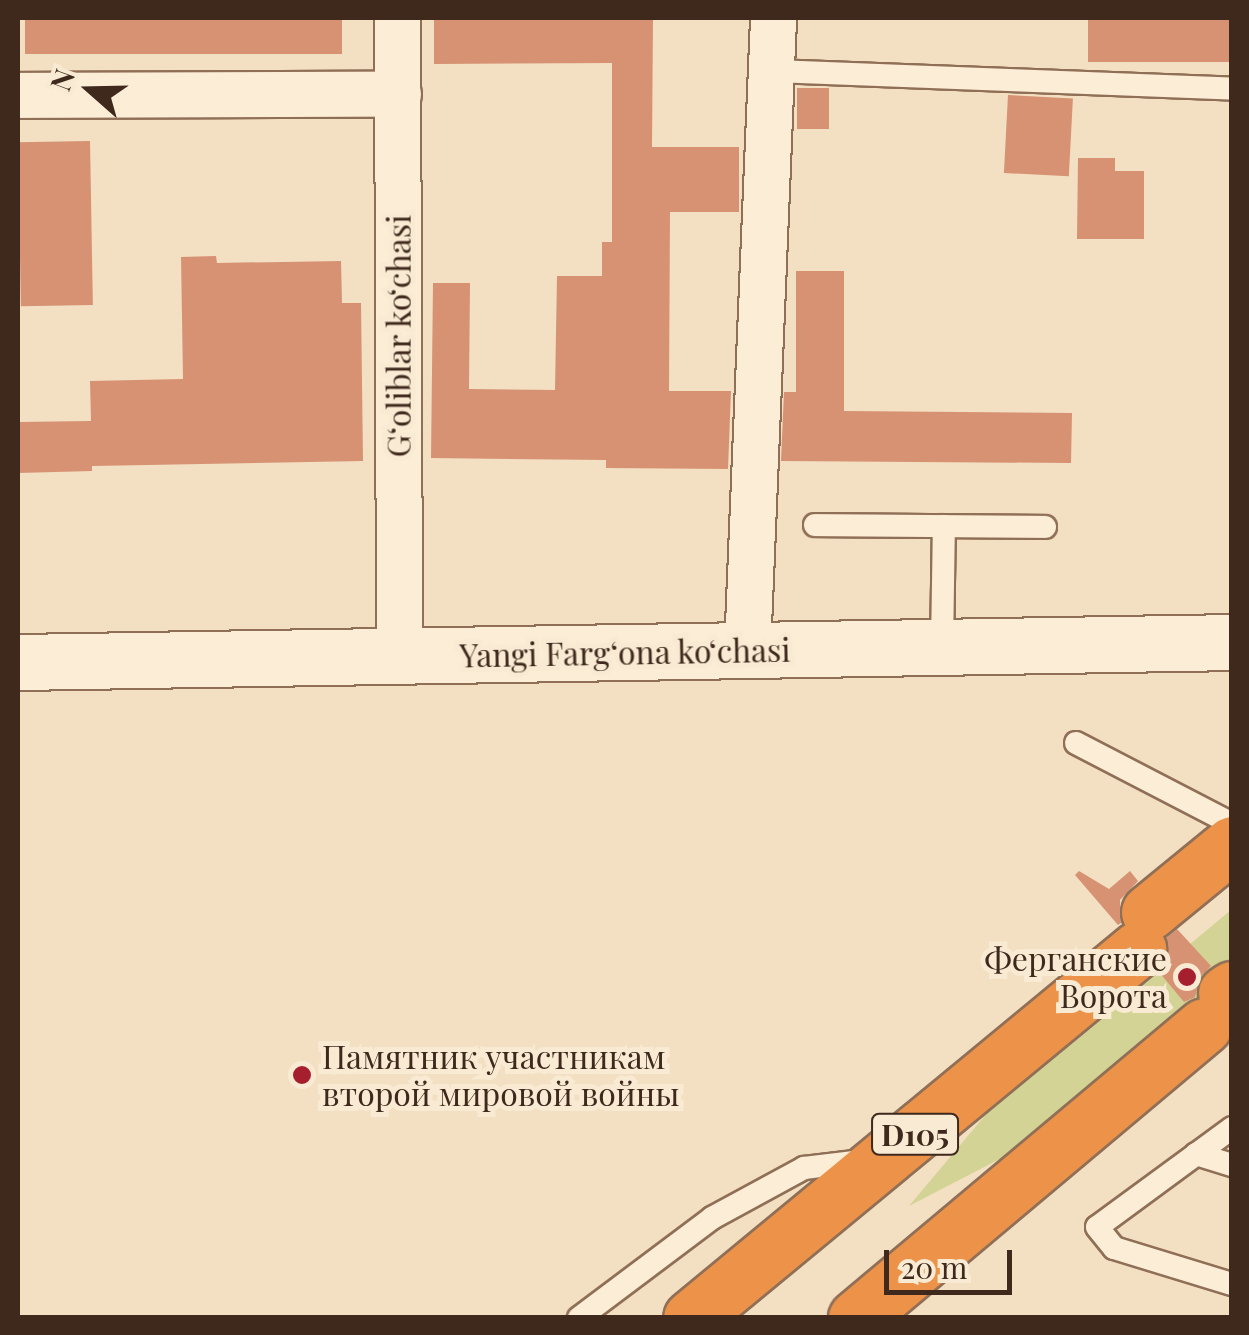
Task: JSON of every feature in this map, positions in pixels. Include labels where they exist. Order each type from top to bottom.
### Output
[{"type":"highway","name":"D105","points":[[691,1318],[885,1158],[1143,931],[1232,844]]},
{"type":"highway","points":[[856,1318],[1221,1003]]},
{"type":"main road","name":"Yangi Fargʻona koʻchasi","points":[[18,662],[1232,642]]},
{"type":"street","name":"Gʻoliblar koʻchasi","points":[[398,18],[399,656]]},
{"type":"street","points":[[747,650],[773,18]]},
{"type":"street","points":[[18,94],[398,94]]},
{"type":"lane","points":[[772,71],[1232,89]]},
{"type":"lane","points":[[815,525],[1045,528]]},
{"type":"lane","points":[[942,647],[944,526]]},
{"type":"lane","points":[[1076,743],[1232,824]]},
{"type":"lane","points":[[1232,1128],[1098,1226],[1114,1248],[1232,1284]]},
{"type":"lane","points":[[1196,1154],[1232,1165]]},
{"type":"lane","points":[[579,1318],[712,1218],[804,1168],[885,1158]]},
{"type":"green space","points":[[1231,910],[1231,976],[1019,1149],[909,1206],[988,1112]]},
{"type":"building","points":[[25,18],[342,18],[342,54],[25,54]]},
{"type":"building","points":[[434,18],[653,18],[652,147],[739,147],[739,212],[670,212],[669,391],[731,391],[728,469],[606,468],[606,460],[431,458],[433,283],[470,283],[469,389],[555,390],[557,276],[602,276],[602,242],[612,242],[612,63],[434,64]]},
{"type":"building","points":[[1088,18],[1232,18],[1232,62],[1088,62]]},
{"type":"building","points":[[797,88],[829,88],[829,129],[797,129]]},
{"type":"building","points":[[1008,95],[1073,98],[1069,176],[1004,173]]},
{"type":"building","points":[[90,141],[93,305],[21,306],[18,142]]},
{"type":"building","points":[[1078,158],[1115,158],[1115,171],[1144,171],[1144,239],[1077,239]]},
{"type":"building","points":[[216,256],[217,263],[341,261],[342,303],[361,303],[363,461],[92,466],[92,471],[18,473],[18,422],[91,421],[90,381],[183,379],[181,257]]},
{"type":"building","points":[[796,271],[844,271],[844,411],[1072,413],[1071,463],[781,461],[784,392],[796,392]]},
{"type":"building","points":[[1079,871],[1109,889],[1130,871],[1138,881],[1120,900],[1121,923],[1118,925],[1075,875]]},
{"type":"building","points":[[1177,929],[1211,966],[1199,978],[1195,997],[1184,1002],[1159,972],[1168,959],[1166,938]]},
{"type":"place","name":"Ферганские Ворота","points":[[1187,977]]},
{"type":"place","name":"Памятник участникам второй мировой войны","points":[[302,1075]]}]
